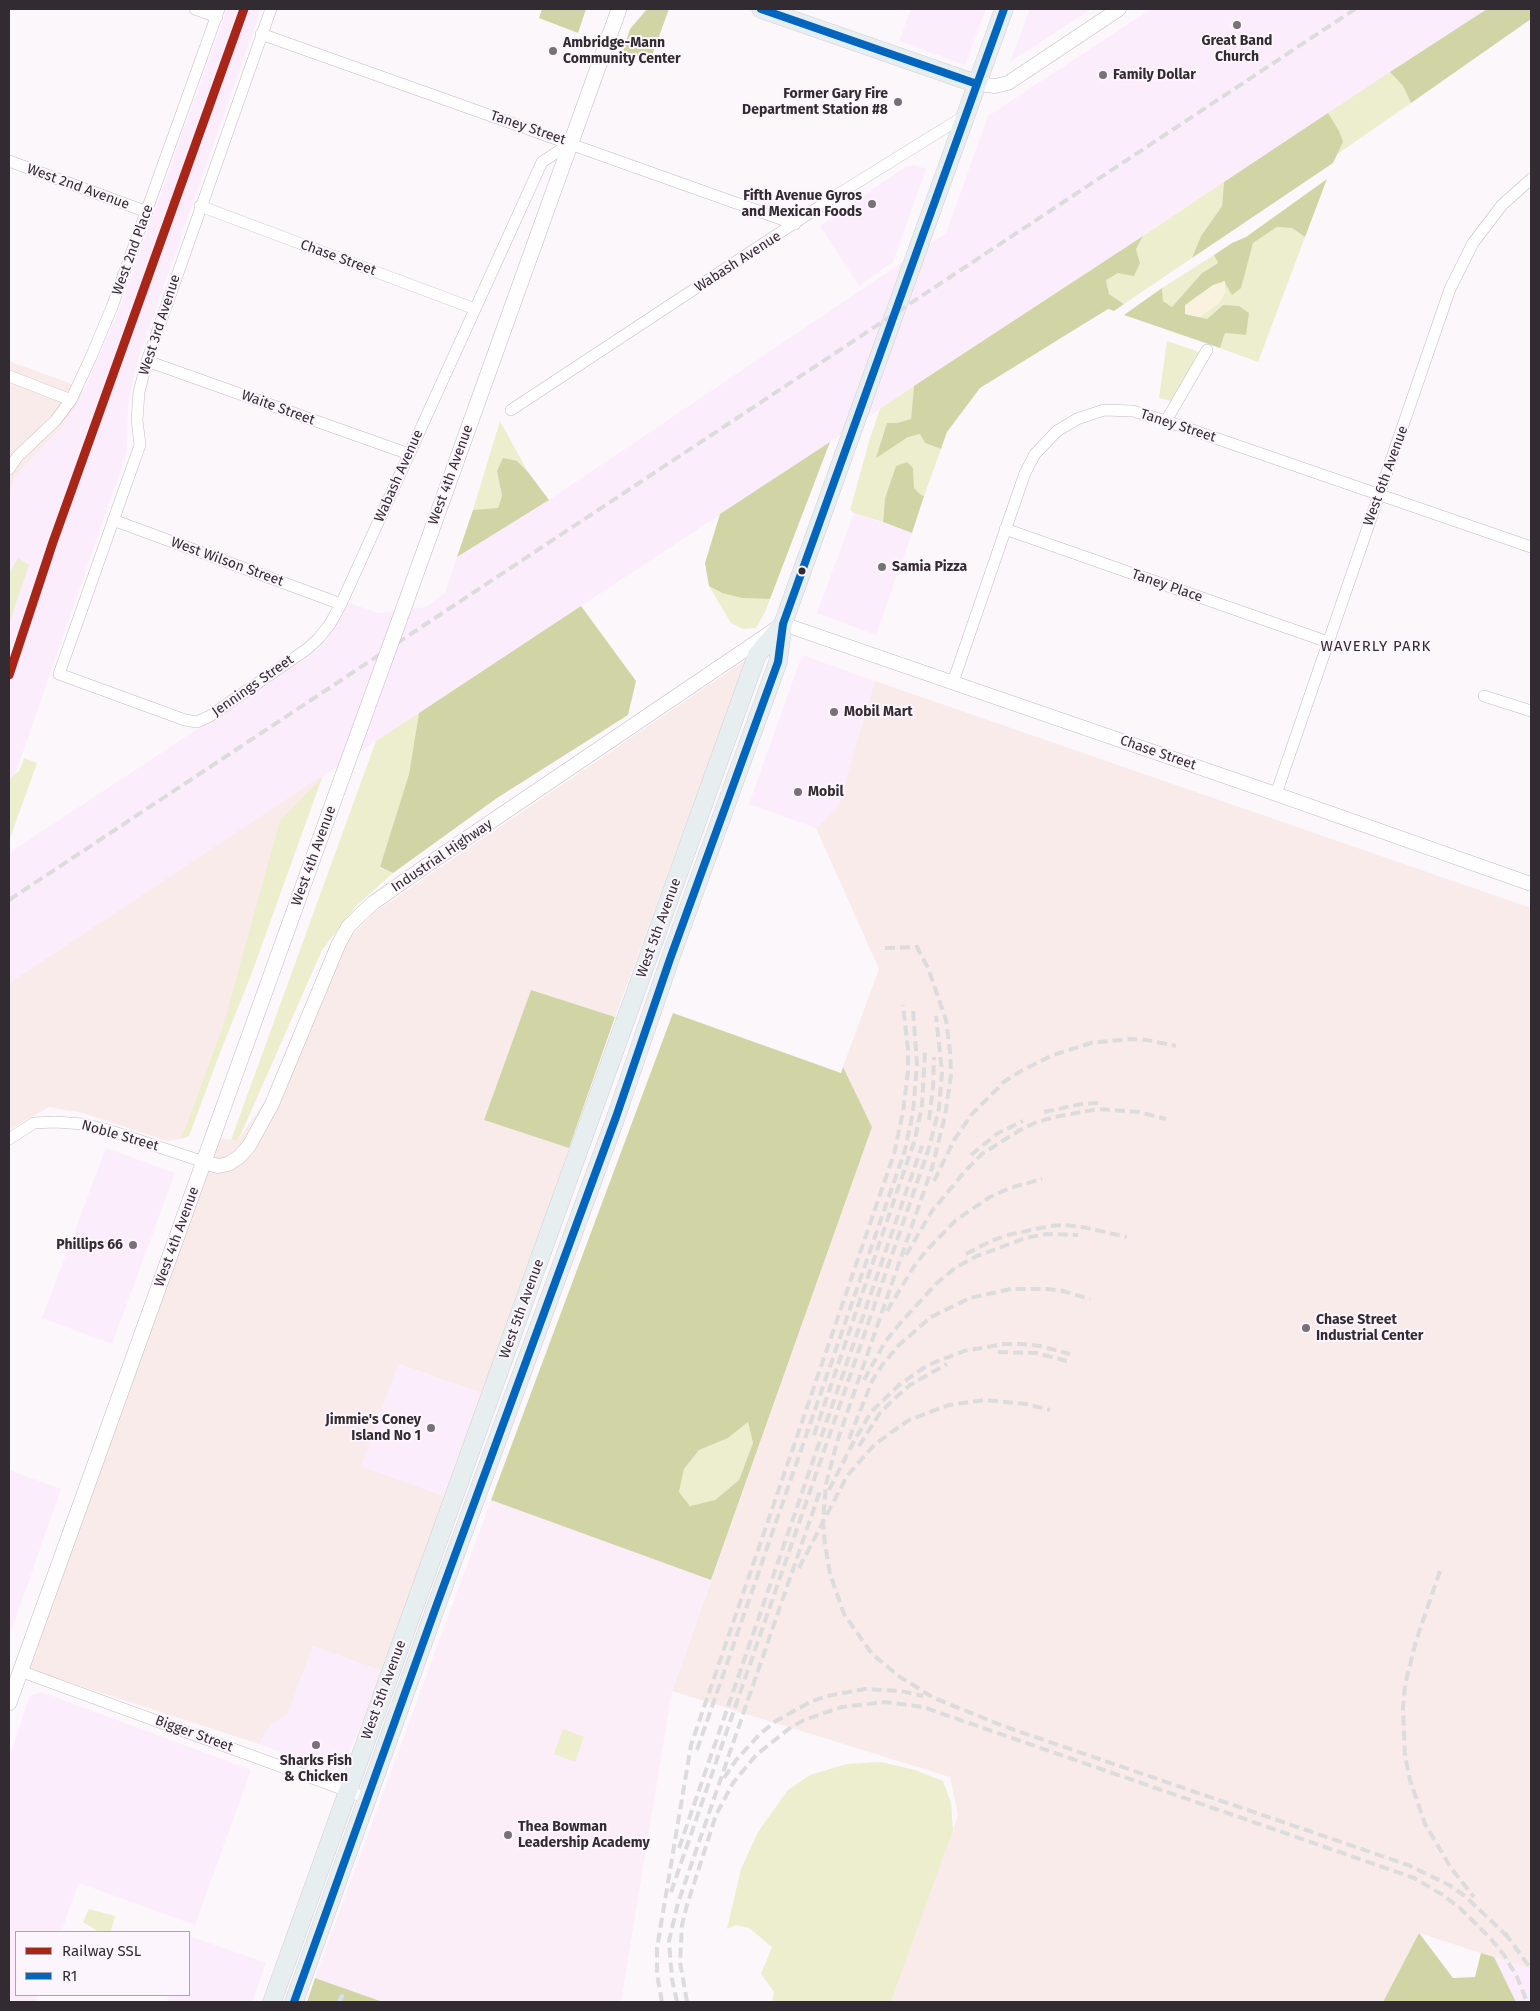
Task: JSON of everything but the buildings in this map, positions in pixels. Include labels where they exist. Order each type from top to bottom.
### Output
[{"type":"main road","name":"West 4th Avenue","points":[[9,1703],[620,9]]},
{"type":"main road","points":[[761,9],[977,84]]},
{"type":"main road","name":"West 5th Avenue","points":[[294,2002],[778,662],[784,624],[1004,9]]},
{"type":"main road","name":"West 5th Avenue","points":[[272,2002],[757,656],[784,624]]},
{"type":"main road","points":[[679,871],[699,879]]},
{"type":"main road","points":[[576,1160],[597,1167]]},
{"type":"main road","points":[[417,1598],[437,1604]]},
{"type":"street","points":[[195,9],[218,13]]},
{"type":"street","name":"West 3rd Avenue","points":[[59,674],[140,445],[137,420],[139,392],[147,361],[270,9]]},
{"type":"street","points":[[977,84],[995,86],[1008,83],[1119,9]]},
{"type":"street","name":"West 2nd Place","points":[[9,470],[17,457],[54,421],[71,400],[102,333],[218,13]]},
{"type":"street","name":"Taney Street","points":[[262,34],[795,224]]},
{"type":"street","name":"Wabash Avenue","points":[[511,410],[837,195],[966,115]]},
{"type":"street","name":"Wabash Avenue","points":[[341,604],[542,162],[571,143]]},
{"type":"street","name":"West 2nd Avenue","points":[[9,161],[147,212]]},
{"type":"street","name":"West 6th Avenue","points":[[1276,794],[1450,289],[1473,243],[1502,205],[1531,179]]},
{"type":"street","name":"Chase Street","points":[[200,206],[475,309]]},
{"type":"street","points":[[1166,421],[1207,350]]},
{"type":"street","name":"Waite Street","points":[[147,361],[409,454]]},
{"type":"street","points":[[9,376],[71,400]]},
{"type":"street","name":"Taney Street","points":[[952,682],[1025,473],[1035,454],[1057,431],[1077,419],[1104,410],[1133,411],[1166,421],[1531,546]]},
{"type":"street","name":"West Wilson Street","points":[[113,520],[341,604]]},
{"type":"street","name":"Taney Place","points":[[1006,529],[1328,642]]},
{"type":"street","name":"Jennings Street","points":[[59,674],[185,720],[197,722],[210,716],[308,649],[325,632],[341,604]]},
{"type":"street","name":"Chase Street","points":[[784,624],[1531,884]]},
{"type":"street","name":"Industrial Highway","points":[[204,1162],[218,1166],[228,1164],[245,1152],[272,1104],[332,958],[348,928],[373,903],[784,624]]},
{"type":"street","points":[[1484,696],[1531,711]]},
{"type":"street","name":"Noble Street","points":[[9,1140],[34,1123],[62,1122],[97,1126],[204,1162]]},
{"type":"street","name":"Bigger Street","points":[[20,1672],[367,1798]]},
{"type":"shaded area","points":[[227,9],[261,9],[137,362],[128,403],[127,452],[15,775],[9,783],[9,494],[15,476],[62,427],[80,400],[120,307]]},
{"type":"shaded area","points":[[911,9],[986,9],[965,65],[899,41]]},
{"type":"shaded area","points":[[1030,9],[1091,9],[1010,62]]},
{"type":"shaded area","points":[[1151,9],[1487,9],[9,983],[9,853],[313,653],[326,640],[349,603],[378,613],[426,607],[445,593],[457,557],[549,500],[946,233],[988,116]]},
{"type":"shaded area","points":[[915,165],[926,169],[893,262],[859,286],[820,226],[905,167]]},
{"type":"shaded area","points":[[9,361],[69,383],[83,392],[77,405],[62,427],[15,476],[9,494]]},
{"type":"shaded area","points":[[854,513],[912,533],[876,635],[817,613]]},
{"type":"shaded area","points":[[802,655],[875,681],[838,808],[816,828],[749,804]]},
{"type":"shaded area","points":[[747,659],[615,1017],[531,990],[484,1120],[569,1148],[485,1394],[398,1364],[361,1466],[449,1498],[385,1672],[313,1646],[288,1713],[271,1725],[259,1744],[25,1668],[215,1137],[237,1141],[298,1055],[349,938],[375,912]]},
{"type":"shaded area","points":[[875,681],[1531,908],[1531,1969],[1419,1933],[1383,2002],[891,2002],[958,1815],[950,1777],[672,1691],[872,1127],[843,1067],[879,969],[816,828],[838,807]]},
{"type":"shaded area","points":[[323,775],[224,1023],[181,1139],[167,1141],[83,1113],[49,1107],[9,1130],[9,983]]},
{"type":"shaded area","points":[[106,1148],[175,1173],[112,1344],[42,1318]]},
{"type":"shaded area","points":[[397,1364],[485,1394],[449,1498],[361,1466]]},
{"type":"shaded area","points":[[9,1470],[61,1489],[9,1637]]},
{"type":"shaded area","name":"Thea Bowman Leadership Academy","points":[[491,1500],[711,1580],[672,1691],[621,2002],[383,2002],[315,1978]]},
{"type":"shaded area","points":[[313,1646],[385,1672],[342,1767],[330,1771],[259,1744],[271,1725],[288,1713]]},
{"type":"shaded area","points":[[42,1692],[251,1770],[195,1925],[79,1883],[61,1931],[15,1931],[15,1996],[38,1996],[35,2002],[9,2002],[9,1757],[30,1696]]},
{"type":"shaded area","points":[[190,1936],[266,1963],[252,2002],[166,2002],[169,1996],[190,1996]]},
{"type":"shaded area","points":[[1494,1957],[1531,1969],[1531,2002],[1516,2002]]},
{"type":"green space","points":[[542,9],[586,9],[578,33],[539,18]]},
{"type":"green space","points":[[647,9],[669,9],[650,61],[623,51],[630,29]]},
{"type":"green space","points":[[1487,9],[1531,9],[1531,19],[1411,103],[1403,86],[1390,72]]},
{"type":"green space","points":[[1390,72],[1403,86],[1411,103],[1336,155],[1343,142],[1328,113]]},
{"type":"green space","points":[[1328,113],[1339,131],[1343,142],[1333,163],[1192,258],[1201,236],[1222,206],[1224,182]]},
{"type":"green space","points":[[1327,179],[1305,237],[1292,228],[1277,227],[1253,243],[1241,288],[1232,295],[1224,281],[1186,314],[1207,319],[1223,305],[1239,306],[1249,313],[1246,335],[1225,333],[1220,348],[1124,315],[1162,288],[1163,301],[1172,307],[1202,273],[1218,263],[1214,255],[1232,243],[1246,237]]},
{"type":"green space","points":[[1224,182],[1222,206],[1201,236],[1192,258],[1124,304],[1109,294],[1106,280],[1118,272],[1140,263],[1136,249],[1143,236]]},
{"type":"green space","points":[[1277,227],[1292,228],[1305,237],[1258,362],[1220,348],[1225,333],[1246,335],[1223,305],[1207,319],[1199,317],[1219,303],[1225,292],[1225,281],[1248,259],[1253,243]]},
{"type":"green space","points":[[1143,236],[1136,249],[1140,263],[1134,276],[1118,273],[1106,280],[1109,294],[1124,304],[1114,311],[1108,309],[980,388],[947,432],[941,449],[925,443],[920,434],[908,437],[876,458],[887,423],[897,423],[911,419],[914,386]]},
{"type":"green space","points":[[1214,255],[1218,263],[1202,273],[1172,307],[1163,301],[1162,288]]},
{"type":"green space","points":[[1167,341],[1199,352],[1171,401],[1159,398]]},
{"type":"green space","points":[[914,386],[911,419],[897,423],[876,457],[908,437],[920,434],[925,443],[941,449],[924,496],[914,488],[913,469],[907,462],[896,466],[885,498],[883,522],[854,513],[850,510],[880,409]]},
{"type":"green space","points":[[500,421],[528,472],[517,461],[497,471],[502,496],[498,509],[473,510]]},
{"type":"green space","points":[[830,442],[770,599],[742,598],[722,593],[709,586],[705,563],[720,514]]},
{"type":"green space","points":[[503,458],[517,461],[528,472],[549,500],[457,557],[473,510],[498,508],[502,496],[497,471]]},
{"type":"green space","points":[[907,462],[913,468],[914,488],[924,496],[912,533],[883,522],[885,498],[896,466]]},
{"type":"green space","points":[[18,558],[29,565],[9,624],[9,574]]},
{"type":"green space","points":[[709,586],[722,593],[742,598],[770,599],[756,628],[743,629],[731,623]]},
{"type":"green space","points":[[581,606],[636,681],[628,715],[497,798],[393,873],[380,867],[409,774],[419,713]]},
{"type":"green space","points":[[419,713],[409,774],[380,868],[393,873],[356,906],[322,950],[241,1134],[237,1141],[231,1140],[376,741]]},
{"type":"green space","points":[[24,758],[37,763],[9,841],[9,784],[10,779],[19,771]]},
{"type":"green space","points":[[322,778],[251,975],[189,1136],[181,1139],[224,1023],[280,821]]},
{"type":"green space","points":[[531,990],[615,1017],[569,1148],[484,1120]]},
{"type":"green space","points":[[673,1013],[841,1073],[843,1067],[872,1127],[711,1580],[491,1500]],"holes":[[[748,1422],[753,1443],[739,1480],[715,1500],[690,1506],[679,1492],[684,1469],[699,1450],[728,1438]]]},
{"type":"green space","points":[[748,1422],[753,1443],[739,1480],[715,1500],[690,1506],[679,1492],[684,1469],[699,1450],[728,1438]]},
{"type":"green space","points":[[563,1729],[584,1737],[575,1762],[554,1754]]},
{"type":"green space","points":[[881,1762],[915,1770],[943,1781],[951,1803],[953,1830],[891,2002],[772,2002],[774,1992],[761,1974],[772,1947],[749,1928],[736,1925],[727,1929],[741,1869],[758,1832],[788,1790],[810,1775],[847,1764]]},
{"type":"green space","points":[[89,1909],[115,1916],[111,1931],[97,1931],[83,1922]]},
{"type":"green space","points":[[1419,1933],[1453,1978],[1475,1977],[1481,1953],[1494,1957],[1516,2002],[1383,2002]]},
{"type":"green space","points":[[315,1978],[329,1983],[383,2002],[307,2002]]},
{"type":"sand","points":[[1225,281],[1225,292],[1219,303],[1199,317],[1185,314],[1185,305],[1213,285]]},
{"type":"waterway","points":[[339,2002],[342,1996]]},
{"type":"railway","points":[[9,900],[1355,9]]},
{"type":"railway","points":[[885,948],[917,947],[928,968],[946,1020],[951,1075],[945,1116],[932,1168],[838,1439],[826,1484],[823,1521],[825,1544],[830,1574],[844,1614],[872,1654],[900,1677],[934,1698],[1006,1727],[1408,1865],[1449,1885],[1465,1896],[1508,1937]]},
{"type":"railway","points":[[662,2002],[657,1974],[657,1948],[691,1745],[894,1154],[903,1112],[908,1071],[908,1049],[903,1005]]},
{"type":"railway","points":[[697,1750],[905,1150],[913,1112],[917,1064],[913,1010]]},
{"type":"railway","points":[[671,1892],[929,1148],[939,1108],[942,1072],[936,1016]]},
{"type":"railway","points":[[934,1181],[954,1140],[972,1114],[1005,1081],[1021,1071],[1053,1055],[1091,1043],[1130,1039],[1147,1040],[1176,1046]]},
{"type":"railway","points":[[814,1435],[915,1139],[922,1105],[925,1052]]},
{"type":"railway","points":[[929,1120],[934,1057]]},
{"type":"railway","points":[[1044,1112],[1081,1104],[1098,1103]]},
{"type":"railway","points":[[906,1255],[932,1211],[966,1170],[982,1154],[1020,1130],[1037,1122],[1055,1117],[1098,1109],[1139,1112],[1166,1119]]},
{"type":"railway","points":[[971,1155],[998,1133],[1023,1121]]},
{"type":"railway","points":[[679,1848],[922,1146]]},
{"type":"railway","points":[[887,1311],[913,1268],[926,1251],[956,1220],[990,1197],[1010,1188],[1042,1179]]},
{"type":"railway","points":[[966,1254],[991,1241],[1008,1235],[1050,1226],[1066,1225],[1127,1237]]},
{"type":"railway","points":[[864,1380],[885,1342],[902,1321],[937,1283],[955,1268],[977,1256],[1026,1238],[1046,1234],[1078,1235]]},
{"type":"railway","points":[[849,1439],[872,1381],[883,1364],[899,1345],[931,1317],[970,1298],[1011,1289],[1063,1291],[1090,1299]]},
{"type":"railway","points":[[829,1490],[871,1412],[899,1385],[928,1365],[964,1351],[1004,1344],[1040,1346],[1070,1354]]},
{"type":"railway","points":[[998,1352],[1036,1353],[1067,1361]]},
{"type":"railway","points":[[859,1446],[880,1413],[895,1398],[910,1385],[947,1364]]},
{"type":"railway","points":[[799,1568],[847,1476],[875,1444],[909,1420],[949,1405],[985,1400],[1026,1404],[1050,1410]]},
{"type":"railway","points":[[677,2002],[672,1979],[669,1941],[678,1903],[821,1488]]},
{"type":"railway","points":[[1440,1571],[1416,1641],[1405,1685],[1403,1708],[1405,1756],[1410,1780],[1425,1824],[1451,1868],[1474,1897]]},
{"type":"railway","points":[[724,1778],[736,1760],[760,1734],[776,1721],[810,1702],[827,1696],[865,1689],[901,1691],[923,1696]]},
{"type":"railway","points":[[687,2002],[680,1962],[682,1925],[716,1815],[733,1783],[756,1755],[790,1728],[804,1720],[842,1707],[885,1702],[923,1707],[1414,1878],[1443,1895],[1461,1909],[1491,1939],[1504,1955],[1517,1977],[1527,2002]]},
{"type":"railway","points":[[1505,1933],[1531,1969]]},
{"type":"rail line","name":"SSL","points":[[9,675],[53,542],[244,9]]},
{"type":"transit line","name":"R1","points":[[761,9],[977,84]]},
{"type":"transit line","name":"R1","points":[[294,2002],[437,1604],[616,1117],[670,959],[778,662],[783,624],[1004,9]]},
{"type":"place","name":"Great Band Church","points":[[1237,25]]},
{"type":"place","name":"Ambridge-Mann Community Center","points":[[553,51]]},
{"type":"place","name":"Family Dollar","points":[[1103,75]]},
{"type":"place","name":"Former Gary Fire Department Station #8","points":[[898,102]]},
{"type":"place","name":"Fifth Avenue Gyros and Mexican Foods","points":[[872,204]]},
{"type":"place","name":"Samia Pizza","points":[[882,567]]},
{"type":"place","name":"Mobil Mart","points":[[834,712]]},
{"type":"place","name":"Mobil","points":[[798,792]]},
{"type":"place","name":"Phillips 66","points":[[133,1245]]},
{"type":"place","name":"Chase Street Industrial Center","points":[[1306,1328]]},
{"type":"place","name":"Jimmie's Coney Island No 1","points":[[431,1428]]},
{"type":"place","name":"Sharks Fish & Chicken","points":[[316,1745]]},
{"type":"place","name":"Thea Bowman Leadership Academy","points":[[508,1835]]},
{"type":"district","name":"WAVERLY PARK","points":[[1376,647]]}]
